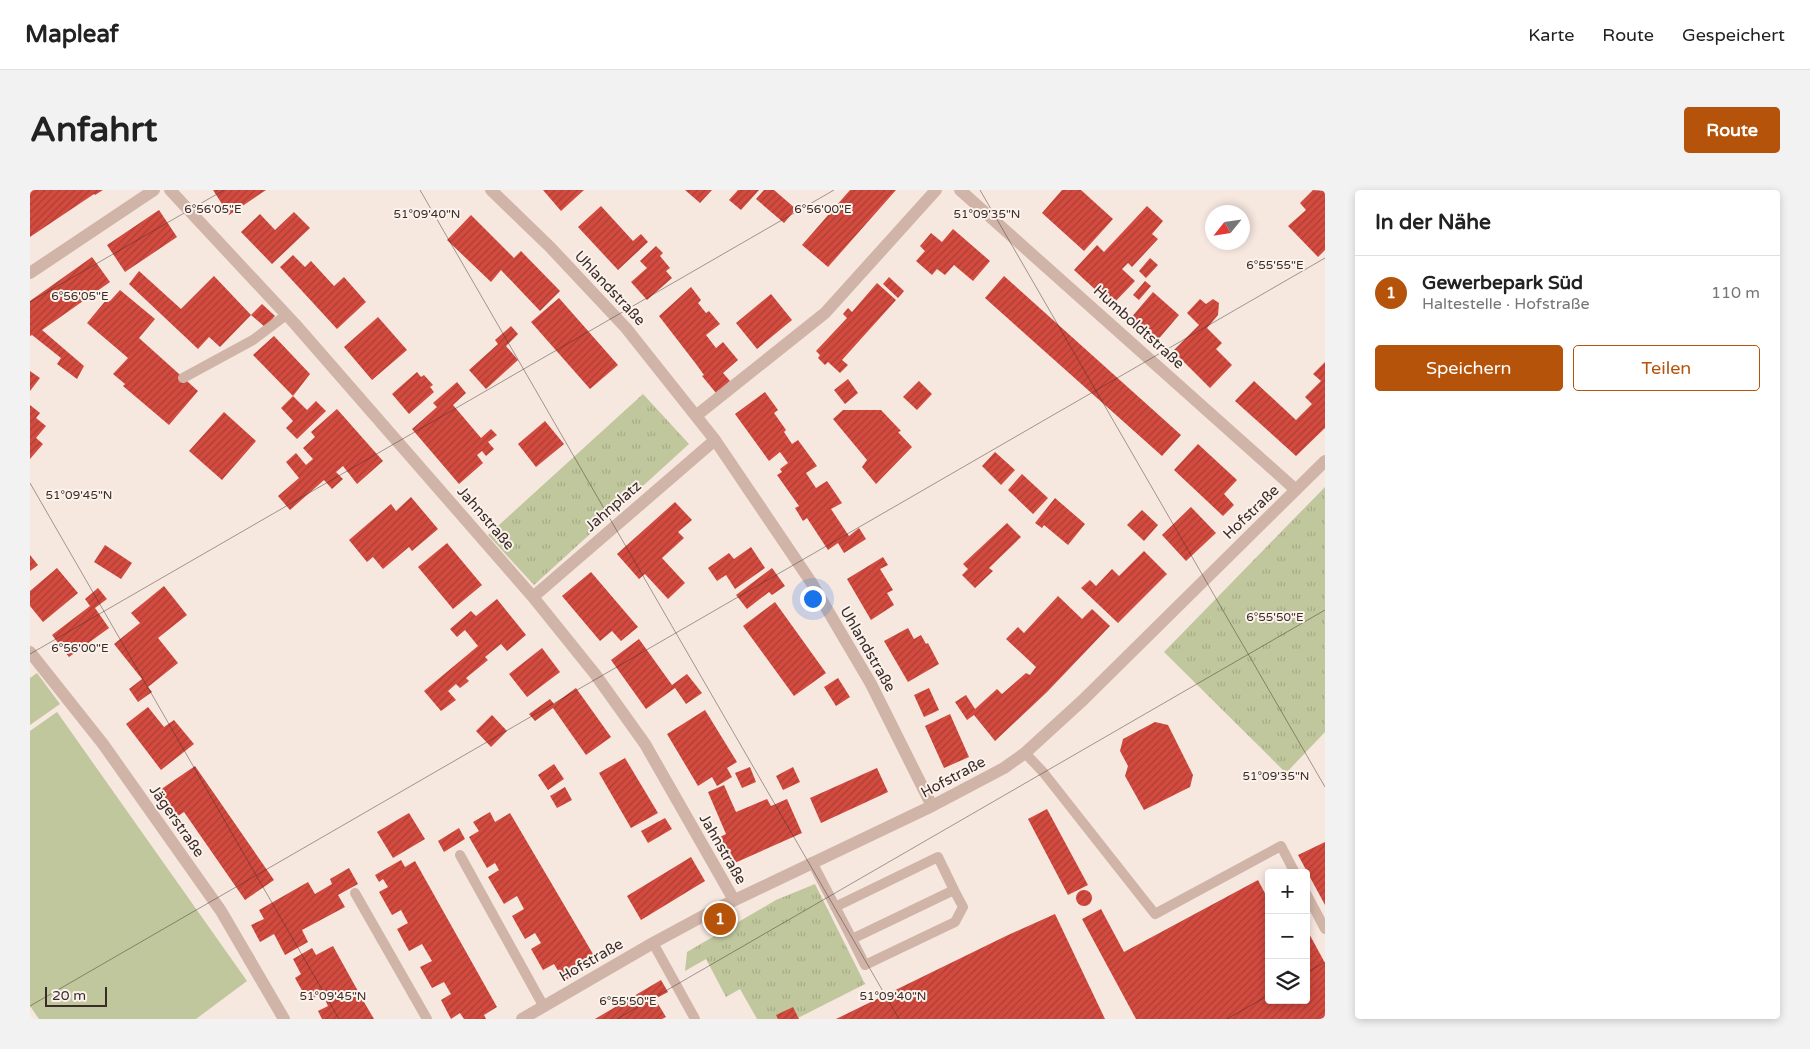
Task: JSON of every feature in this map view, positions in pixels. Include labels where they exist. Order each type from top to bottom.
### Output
[{"type":"street","points":[[30,272],[154,190]]},
{"type":"street","name":"Jahnstraße","points":[[170,190],[295,324],[533,597],[595,674],[645,744],[734,900]]},
{"type":"street","name":"Uhlandstraße","points":[[491,190],[550,247],[626,328],[715,440],[816,591],[871,684],[932,806]]},
{"type":"street","points":[[697,415],[825,313],[936,190]]},
{"type":"street","name":"Humboldtstraße","points":[[960,190],[1296,490]]},
{"type":"street","name":"Jahnplatz","points":[[533,597],[715,440]]},
{"type":"street","name":"Hofstraße","points":[[522,1019],[653,943],[734,900],[932,806],[1004,768],[1025,753],[1083,700],[1325,461]]},
{"type":"street","name":"Jägerstraße","points":[[30,652],[103,744],[215,903],[284,1019]]},
{"type":"lane","points":[[183,378],[253,340],[286,315]]},
{"type":"lane","points":[[1025,753],[1043,772],[1154,914],[1281,846],[1294,869]]},
{"type":"lane","points":[[460,855],[544,1007]]},
{"type":"lane","points":[[812,862],[835,907],[852,939],[865,965],[955,922],[962,908],[938,858],[835,907]]},
{"type":"lane","points":[[852,939],[954,890]]},
{"type":"lane","points":[[355,893],[427,1019]]},
{"type":"lane","points":[[1310,901],[1325,929]]},
{"type":"lane","points":[[653,943],[695,1019]]},
{"type":"green space","points":[[643,394],[689,444],[534,585],[488,535]]},
{"type":"green space","points":[[1325,487],[1325,732],[1286,773],[1164,652]]},
{"type":"green space","points":[[37,673],[60,704],[30,725],[30,678]]},
{"type":"green space","points":[[57,712],[247,981],[196,1019],[39,1019],[30,1006],[30,731]]},
{"type":"green space","points":[[815,884],[865,984],[796,1019],[757,1019],[740,989],[726,997],[706,959],[685,971],[687,952],[776,900]]},
{"type":"building","points":[[30,190],[103,190],[94,194],[30,237]]},
{"type":"building","points":[[213,190],[266,190],[229,215]]},
{"type":"building","points":[[543,190],[584,190],[561,211]]},
{"type":"building","points":[[685,190],[712,190],[700,203]]},
{"type":"building","points":[[738,190],[759,190],[741,210],[729,200]]},
{"type":"building","points":[[764,190],[774,190],[796,209],[784,223],[756,199]]},
{"type":"building","points":[[850,190],[896,190],[828,267],[802,245]]},
{"type":"building","points":[[1062,190],[1081,190],[1113,219],[1084,251],[1042,213]]},
{"type":"building","points":[[1313,190],[1325,191],[1325,250],[1318,257],[1288,226],[1306,210],[1300,203]]},
{"type":"building","points":[[601,206],[633,241],[641,234],[648,242],[618,270],[578,227]]},
{"type":"building","points":[[1147,206],[1163,221],[1152,234],[1158,239],[1132,267],[1128,263],[1122,269],[1135,281],[1112,305],[1074,270],[1097,245],[1104,252]]},
{"type":"building","points":[[159,210],[177,237],[125,272],[107,245]]},
{"type":"building","points":[[294,212],[310,228],[272,264],[241,232],[260,214],[275,230]]},
{"type":"building","points":[[471,215],[514,258],[521,251],[560,291],[540,311],[501,270],[491,282],[447,240]]},
{"type":"building","points":[[953,229],[990,261],[973,281],[954,265],[945,275],[937,269],[932,275],[916,261],[925,251],[920,246],[931,233],[942,242]]},
{"type":"building","points":[[656,246],[663,253],[660,256],[670,268],[666,271],[672,278],[647,300],[631,282],[647,268],[640,261]]},
{"type":"building","points":[[293,255],[305,267],[311,261],[334,286],[344,277],[366,302],[337,329],[280,267]]},
{"type":"building","points":[[92,257],[110,282],[42,330],[84,366],[77,379],[57,364],[61,358],[32,335],[30,336],[30,301]]},
{"type":"building","points":[[1150,258],[1158,265],[1146,278],[1139,271]]},
{"type":"building","points":[[139,271],[181,309],[214,276],[251,315],[220,347],[209,337],[198,349],[129,284]]},
{"type":"building","points":[[1004,276],[1181,435],[1162,456],[985,298]]},
{"type":"building","points":[[889,277],[904,291],[898,298],[883,284]]},
{"type":"building","points":[[1145,281],[1151,286],[1139,300],[1133,295]]},
{"type":"building","points":[[877,283],[896,300],[842,360],[848,365],[840,373],[828,362],[825,365],[818,358],[820,355],[816,351],[847,318],[843,314],[848,308],[852,312]]},
{"type":"building","points":[[691,287],[701,300],[698,303],[706,313],[709,311],[720,324],[706,335],[716,348],[723,342],[738,360],[723,373],[730,381],[716,393],[659,316]]},
{"type":"building","points":[[120,290],[155,319],[139,338],[198,391],[169,425],[123,386],[125,384],[113,374],[128,358],[87,323],[107,299],[110,301]]},
{"type":"building","points":[[1153,292],[1179,315],[1156,342],[1130,319]]},
{"type":"building","points":[[771,294],[792,320],[757,349],[736,323]]},
{"type":"building","points":[[559,298],[618,365],[590,389],[531,322]]},
{"type":"building","points":[[1200,299],[1206,304],[1213,299],[1219,303],[1218,315],[1207,328],[1222,343],[1216,349],[1232,365],[1210,388],[1173,351],[1199,325],[1187,313]]},
{"type":"building","points":[[262,304],[275,316],[265,327],[251,315]]},
{"type":"building","points":[[378,317],[407,350],[372,380],[344,347]]},
{"type":"building","points":[[511,326],[518,334],[506,346],[518,360],[486,389],[469,370],[498,344],[495,340]]},
{"type":"building","points":[[274,336],[310,374],[293,396],[253,355]]},
{"type":"building","points":[[1325,362],[1325,428],[1296,456],[1235,401],[1254,381],[1296,420],[1312,404],[1305,397],[1321,381],[1313,374]]},
{"type":"building","points":[[30,371],[40,378],[30,391]]},
{"type":"building","points":[[417,372],[421,377],[424,375],[433,385],[430,387],[434,392],[409,414],[392,394]]},
{"type":"building","points":[[848,379],[858,393],[845,404],[834,390]]},
{"type":"building","points":[[919,381],[932,394],[917,410],[903,397]]},
{"type":"building","points":[[457,382],[466,393],[453,405],[481,438],[491,429],[497,435],[488,442],[494,449],[486,456],[482,451],[477,455],[483,463],[459,484],[412,429],[437,407],[433,403]]},
{"type":"building","points":[[765,392],[778,410],[774,413],[786,430],[784,432],[792,444],[798,440],[817,466],[806,473],[816,488],[827,481],[842,503],[831,509],[849,536],[859,528],[866,539],[844,553],[838,543],[828,550],[807,518],[803,521],[795,508],[799,506],[777,475],[782,472],[780,469],[788,463],[780,452],[769,461],[735,414]]},
{"type":"building","points":[[293,396],[307,410],[316,401],[326,411],[297,439],[286,428],[293,421],[281,408]]},
{"type":"building","points":[[30,405],[40,413],[36,418],[46,426],[36,438],[43,444],[30,459]]},
{"type":"building","points":[[337,409],[383,461],[357,484],[343,466],[336,472],[343,479],[332,489],[324,480],[290,510],[278,496],[299,478],[286,462],[296,453],[306,465],[313,459],[303,448],[315,437],[311,432]]},
{"type":"building","points":[[843,410],[881,410],[901,431],[898,432],[912,447],[876,484],[862,467],[867,460],[833,419]]},
{"type":"building","points":[[224,412],[256,441],[222,480],[189,451]]},
{"type":"building","points":[[545,421],[564,444],[536,467],[518,444]]},
{"type":"building","points":[[1198,444],[1237,480],[1224,494],[1234,505],[1223,516],[1174,470]]},
{"type":"building","points":[[995,452],[1015,470],[1001,485],[982,466]]},
{"type":"building","points":[[1022,474],[1048,498],[1033,514],[1008,490]]},
{"type":"building","points":[[411,497],[438,529],[412,551],[409,547],[383,569],[373,557],[367,562],[349,540],[391,504],[396,511]]},
{"type":"building","points":[[1055,498],[1085,524],[1068,545],[1044,525],[1042,528],[1035,523]]},
{"type":"building","points":[[675,502],[692,520],[678,532],[684,538],[662,558],[685,583],[668,599],[645,574],[639,579],[617,554]]},
{"type":"building","points":[[1191,507],[1216,533],[1186,561],[1162,535]]},
{"type":"building","points":[[1142,510],[1158,525],[1144,541],[1127,525]]},
{"type":"building","points":[[1007,523],[1021,537],[989,568],[993,571],[975,588],[962,575],[968,569],[963,564]]},
{"type":"building","points":[[447,543],[482,585],[453,609],[418,567]]},
{"type":"building","points":[[105,545],[132,563],[121,579],[94,562]]},
{"type":"building","points":[[751,547],[765,568],[735,589],[726,575],[717,581],[708,568],[729,553],[734,559]]},
{"type":"building","points":[[1144,551],[1167,574],[1118,623],[1081,588],[1090,580],[1096,586],[1112,569],[1119,576]]},
{"type":"building","points":[[30,555],[38,565],[30,571]]},
{"type":"building","points":[[883,557],[888,565],[880,569],[893,590],[887,593],[894,605],[871,620],[847,579]]},
{"type":"building","points":[[57,568],[78,593],[43,622],[30,606],[30,591]]},
{"type":"building","points":[[772,568],[785,586],[772,595],[769,592],[747,609],[736,595]]},
{"type":"building","points":[[591,572],[638,627],[621,641],[612,631],[600,641],[562,596]]},
{"type":"building","points":[[164,586],[187,615],[158,638],[178,663],[148,687],[152,692],[138,702],[129,689],[142,679],[114,644],[140,623],[131,613]]},
{"type":"building","points":[[98,588],[107,599],[95,608],[109,628],[69,657],[52,635],[90,606],[85,599]]},
{"type":"building","points":[[1058,596],[1082,619],[1092,609],[1110,626],[1047,692],[995,741],[974,715],[967,720],[955,702],[966,695],[975,709],[997,689],[1002,694],[1026,673],[1030,675],[1036,667],[1006,639],[1018,627],[1024,633]]},
{"type":"building","points":[[497,599],[526,635],[507,651],[501,644],[485,657],[488,660],[466,678],[469,681],[460,688],[456,684],[448,691],[456,700],[441,711],[424,691],[478,646],[465,630],[457,637],[450,629],[471,611],[476,616]]},
{"type":"building","points":[[775,602],[826,673],[794,696],[743,626]]},
{"type":"building","points":[[908,628],[914,639],[921,635],[926,644],[928,643],[939,664],[908,682],[884,641]]},
{"type":"building","points":[[639,639],[672,685],[687,674],[702,693],[686,704],[675,688],[646,709],[611,660]]},
{"type":"building","points":[[542,648],[560,672],[527,697],[509,674]]},
{"type":"building","points":[[838,678],[850,697],[836,706],[824,687]]},
{"type":"building","points":[[576,688],[611,737],[586,755],[553,708],[535,721],[529,714],[550,699],[554,704]]},
{"type":"building","points":[[929,688],[939,710],[924,717],[914,695]]},
{"type":"building","points":[[148,707],[164,727],[174,720],[194,744],[161,770],[126,724]]},
{"type":"building","points":[[705,710],[737,762],[727,768],[732,777],[717,786],[712,777],[698,786],[667,734]]},
{"type":"building","points":[[950,714],[969,757],[944,768],[925,726]]},
{"type":"building","points":[[492,715],[507,731],[491,747],[476,731]]},
{"type":"building","points":[[1155,722],[1168,725],[1193,775],[1190,787],[1144,810],[1125,776],[1128,766],[1120,751],[1123,739]]},
{"type":"building","points":[[625,758],[658,813],[631,828],[599,773]]},
{"type":"building","points":[[554,764],[564,779],[548,790],[538,775]]},
{"type":"building","points":[[195,766],[274,880],[245,900],[184,812],[178,816],[160,790]]},
{"type":"building","points":[[750,767],[756,782],[742,788],[735,773]]},
{"type":"building","points":[[793,767],[800,782],[783,790],[776,776]]},
{"type":"building","points":[[877,768],[888,792],[821,823],[810,798]]},
{"type":"building","points":[[724,785],[736,812],[767,799],[771,806],[787,799],[802,833],[730,865],[718,838],[726,834],[708,792]]},
{"type":"building","points":[[565,787],[572,800],[557,808],[550,796]]},
{"type":"building","points":[[1047,809],[1088,885],[1068,895],[1028,819]]},
{"type":"building","points":[[490,812],[495,822],[510,813],[593,954],[578,963],[582,971],[566,980],[554,964],[543,970],[531,949],[541,943],[535,933],[525,939],[512,916],[524,909],[517,896],[504,904],[488,877],[499,870],[495,863],[487,868],[469,837],[479,831],[473,822]]},
{"type":"building","points":[[409,813],[425,839],[393,858],[377,832]]},
{"type":"building","points":[[665,818],[672,829],[648,843],[641,831]]},
{"type":"building","points":[[459,828],[465,839],[444,852],[438,841]]},
{"type":"building","points":[[1325,842],[1325,905],[1310,877],[1310,869],[1306,869],[1298,855]]},
{"type":"building","points":[[691,857],[705,881],[641,920],[627,896]]},
{"type":"building","points":[[401,860],[405,867],[415,861],[497,1007],[484,1015],[486,1019],[464,1019],[460,1013],[451,1019],[441,1000],[451,994],[444,982],[432,988],[420,967],[432,961],[422,944],[409,951],[397,929],[408,923],[401,910],[392,915],[379,892],[388,887],[383,879],[379,882],[375,875]]},
{"type":"building","points":[[349,868],[358,884],[338,895],[345,907],[302,930],[308,942],[285,955],[274,934],[260,942],[251,925],[264,919],[259,910],[308,882],[315,894],[332,884],[330,879]]},
{"type":"building","points":[[1258,880],[1265,893],[1265,1004],[1310,1004],[1310,935],[1325,963],[1325,1019],[1136,1019],[1082,919],[1101,909],[1124,952]]},
{"type":"building","points":[[1081,890],[1087,890],[1092,895],[1090,904],[1081,906],[1076,901],[1076,895]]},
{"type":"building","points":[[1055,914],[1105,1019],[836,1019],[1006,936]]},
{"type":"building","points":[[333,946],[374,1019],[322,1019],[318,1011],[328,1006],[322,993],[308,1001],[295,978],[301,974],[293,959],[312,948],[316,955]]},
{"type":"building","points":[[661,980],[668,992],[655,999],[666,1017],[662,1019],[595,1019]]},
{"type":"building","points":[[793,1007],[799,1019],[778,1019],[776,1015]]},
{"type":"place","name":"Gewerbepark Süd","points":[[720,919]]}]
